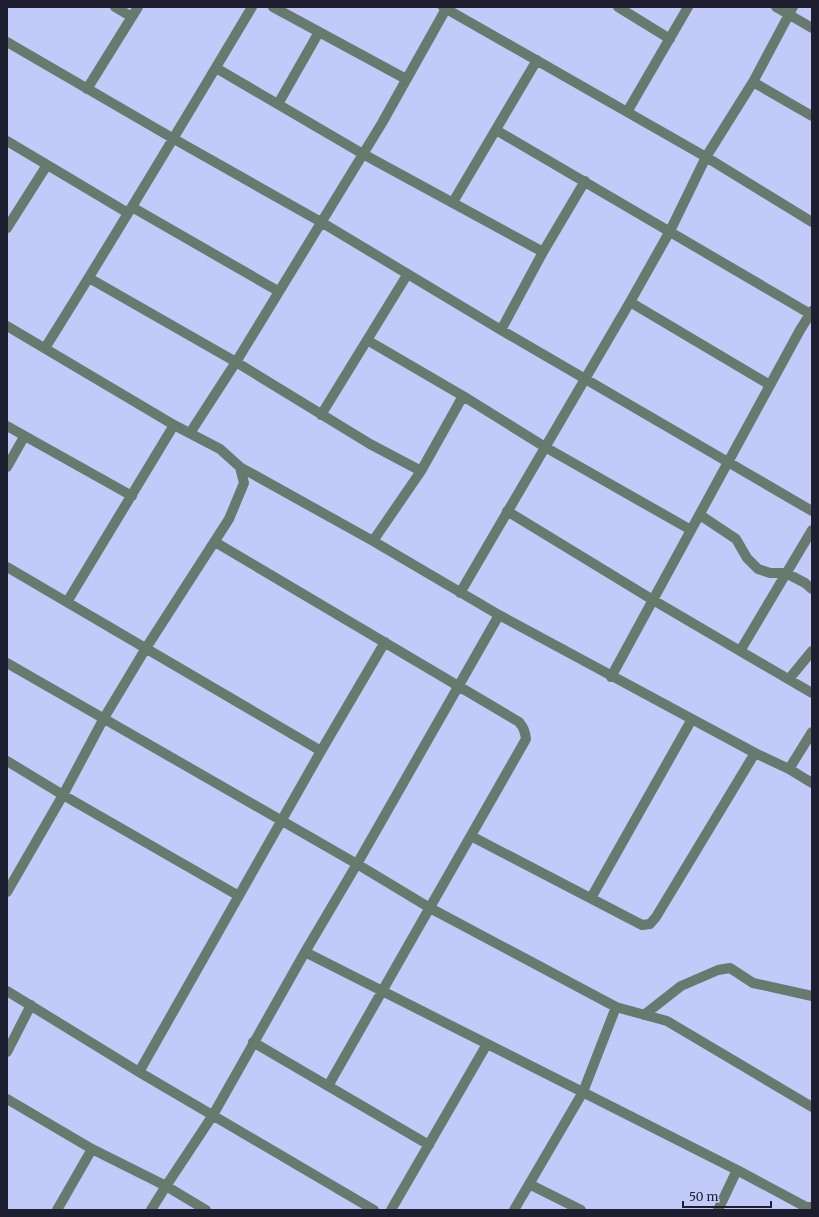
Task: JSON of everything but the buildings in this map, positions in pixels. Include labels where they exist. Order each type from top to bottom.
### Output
[{"type":"street","points":[[115,7],[132,17]]},
{"type":"street","points":[[87,88],[138,7]]},
{"type":"street","points":[[45,348],[174,139],[252,7]]},
{"type":"street","points":[[273,7],[406,79]]},
{"type":"street","points":[[618,7],[670,39]]},
{"type":"street","points":[[627,112],[688,7]]},
{"type":"street","points":[[776,7],[791,11],[812,28]]},
{"type":"street","points":[[190,433],[236,362],[382,123],[445,8],[706,157],[812,222]]},
{"type":"street","points":[[460,593],[630,302],[670,231],[706,157],[753,82],[791,11]]},
{"type":"street","points":[[278,104],[319,32]]},
{"type":"street","points":[[7,42],[174,139],[322,222],[407,275],[812,511]]},
{"type":"street","points":[[454,202],[537,60]]},
{"type":"street","points":[[216,68],[362,154],[454,202],[543,252]]},
{"type":"street","points":[[753,82],[812,116]]},
{"type":"street","points":[[496,130],[811,314],[770,385],[611,677]]},
{"type":"street","points":[[7,142],[278,291]]},
{"type":"street","points":[[7,228],[47,165]]},
{"type":"street","points":[[501,330],[543,252],[585,181]]},
{"type":"street","points":[[321,415],[407,275]]},
{"type":"street","points":[[89,278],[236,362],[370,444],[421,471]]},
{"type":"street","points":[[630,302],[770,385]]},
{"type":"street","points":[[7,326],[174,425],[220,449],[240,467],[373,541],[460,593],[611,677],[755,753],[789,768],[812,783]]},
{"type":"street","points":[[367,340],[463,396],[545,447],[691,530]]},
{"type":"street","points":[[373,541],[421,471],[463,396]]},
{"type":"street","points":[[67,602],[174,425]]},
{"type":"street","points":[[7,426],[24,437],[132,496]]},
{"type":"street","points":[[7,467],[24,437]]},
{"type":"street","points":[[7,892],[63,795],[104,718],[146,648],[229,519],[244,483],[240,467]]},
{"type":"street","points":[[507,512],[812,693]]},
{"type":"street","points":[[700,515],[736,539],[747,558],[758,569],[770,573],[786,573],[805,583],[812,589]]},
{"type":"street","points":[[740,651],[812,530]]},
{"type":"street","points":[[215,542],[520,722],[526,733],[526,739],[328,1086]]},
{"type":"street","points":[[7,567],[321,751]]},
{"type":"street","points":[[152,1210],[213,1115],[253,1042],[357,864],[499,615]]},
{"type":"street","points":[[139,1072],[321,751],[385,642]]},
{"type":"street","points":[[789,679],[812,651]]},
{"type":"street","points":[[7,663],[357,864],[430,908],[616,1007],[667,1021],[812,1107]]},
{"type":"street","points":[[591,898],[692,720]]},
{"type":"street","points":[[789,768],[812,732]]},
{"type":"street","points":[[471,836],[642,925],[650,924],[656,918],[755,753]]},
{"type":"street","points":[[7,761],[63,795],[239,896]]},
{"type":"street","points":[[305,952],[737,1170],[806,1207],[812,1207]]},
{"type":"street","points":[[644,1015],[681,986],[718,970],[730,968],[753,983],[812,996]]},
{"type":"street","points":[[7,991],[139,1072],[374,1210]]},
{"type":"street","points":[[7,1052],[31,1005]]},
{"type":"street","points":[[514,1210],[583,1092],[616,1007]]},
{"type":"street","points":[[253,1042],[429,1145]]},
{"type":"street","points":[[391,1210],[487,1044]]},
{"type":"street","points":[[7,1099],[92,1149],[166,1186],[206,1210]]},
{"type":"street","points":[[57,1210],[92,1149]]},
{"type":"street","points":[[718,1210],[737,1170]]},
{"type":"street","points":[[529,1184],[581,1210]]}]
